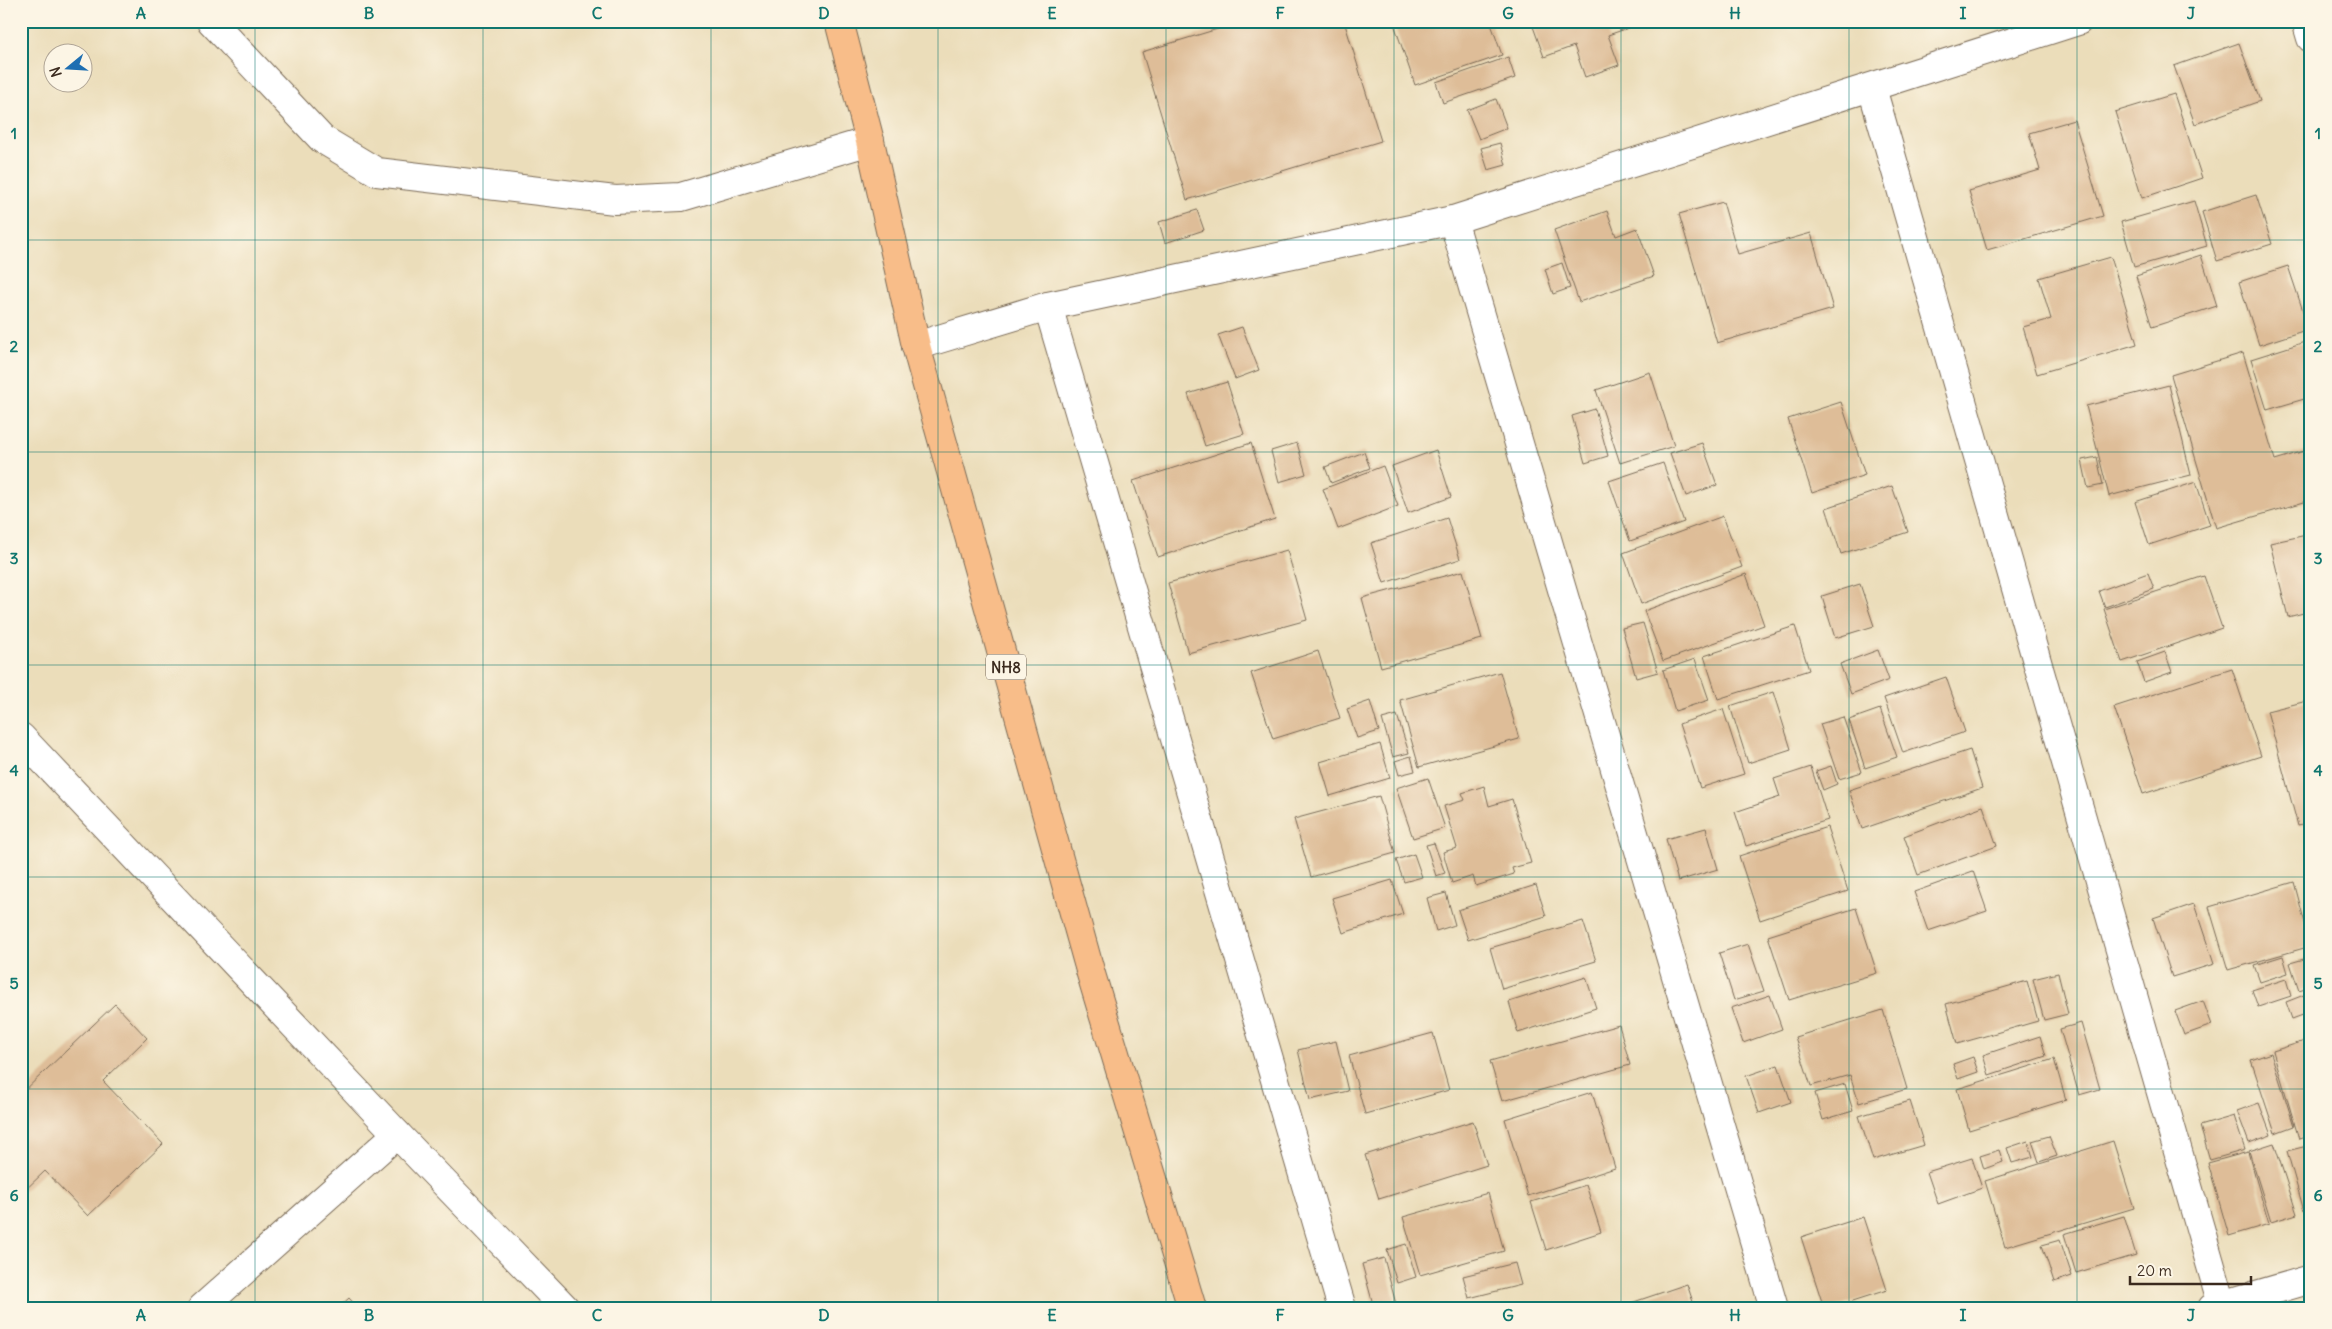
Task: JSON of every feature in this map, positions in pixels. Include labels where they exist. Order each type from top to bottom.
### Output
[{"type":"highway","name":"NH8","points":[[838,21],[870,141],[916,346],[1091,974],[1192,1308]]},
{"type":"street","points":[[211,21],[322,139],[377,172],[615,200],[681,196],[870,141]]},
{"type":"street","points":[[916,346],[1048,306],[1453,220],[2078,21]]},
{"type":"street","points":[[2306,21],[2311,38]]},
{"type":"street","points":[[1872,88],[2219,1307],[2311,1279]]},
{"type":"street","points":[[1453,220],[1774,1308]]},
{"type":"street","points":[[1048,306],[1342,1308]]},
{"type":"street","points":[[21,737],[564,1308]]},
{"type":"street","points":[[202,1308],[397,1134]]},
{"type":"building","points":[[1244,21],[1344,21],[1381,141],[1187,200],[1142,52]]},
{"type":"building","points":[[1393,21],[1490,21],[1502,55],[1415,85]]},
{"type":"building","points":[[1531,21],[1646,22],[1608,35],[1619,65],[1585,77],[1574,46],[1544,57]]},
{"type":"building","points":[[2239,43],[2260,101],[2195,124],[2174,66]]},
{"type":"building","points":[[1508,57],[1515,78],[1443,103],[1436,82]]},
{"type":"building","points":[[2174,94],[2202,178],[2142,198],[2115,112]]},
{"type":"building","points":[[1496,99],[1507,128],[1479,139],[1467,110]]},
{"type":"building","points":[[2074,120],[2103,216],[1987,250],[1969,191],[2040,170],[2029,133]]},
{"type":"building","points":[[1500,143],[1506,165],[1488,170],[1481,148]]},
{"type":"building","points":[[2256,195],[2272,244],[2217,261],[2202,212]]},
{"type":"building","points":[[2194,201],[2207,246],[2134,267],[2121,222]]},
{"type":"building","points":[[1723,202],[1738,254],[1811,233],[1833,309],[1717,343],[1679,214]]},
{"type":"building","points":[[1197,210],[1204,230],[1165,243],[1159,222]]},
{"type":"building","points":[[1607,211],[1616,236],[1637,228],[1654,276],[1579,302],[1554,230]]},
{"type":"building","points":[[2201,255],[2217,306],[2152,327],[2136,276]]},
{"type":"building","points":[[2111,257],[2137,344],[2037,374],[2023,327],[2051,319],[2039,278]]},
{"type":"building","points":[[1562,263],[1570,288],[1553,294],[1545,269]]},
{"type":"building","points":[[2288,266],[2309,329],[2259,345],[2239,282]]},
{"type":"building","points":[[1242,327],[1259,370],[1235,379],[1218,335]]},
{"type":"building","points":[[2311,340],[2311,397],[2267,410],[2251,359]]},
{"type":"building","points":[[2243,353],[2275,460],[2311,449],[2311,500],[2216,528],[2171,375]]},
{"type":"building","points":[[1650,372],[1674,446],[1620,463],[1596,390]]},
{"type":"building","points":[[1227,382],[1244,434],[1205,446],[1188,394]]},
{"type":"building","points":[[2169,385],[2191,475],[2109,496],[2086,406]]},
{"type":"building","points":[[1841,402],[1865,475],[1812,493],[1788,419]]},
{"type":"building","points":[[1595,409],[1608,456],[1585,463],[1572,416]]},
{"type":"building","points":[[1251,443],[1275,519],[1158,557],[1133,481]]},
{"type":"building","points":[[1297,443],[1306,474],[1279,482],[1271,451]]},
{"type":"building","points":[[1702,443],[1717,485],[1686,496],[1670,453]]},
{"type":"building","points":[[1436,450],[1451,497],[1408,513],[1392,466]]},
{"type":"building","points":[[1364,452],[1370,468],[1331,483],[1325,467]]},
{"type":"building","points":[[2097,457],[2103,485],[2088,488],[2082,460]]},
{"type":"building","points":[[1663,463],[1684,522],[1630,541],[1609,481]]},
{"type":"building","points":[[1383,466],[1398,506],[1338,529],[1323,489]]},
{"type":"building","points":[[2196,482],[2210,525],[2149,545],[2135,502]]},
{"type":"building","points":[[1892,486],[1908,532],[1841,554],[1826,508]]},
{"type":"building","points":[[1723,516],[1742,567],[1641,604],[1623,553]]},
{"type":"building","points":[[1447,518],[1460,559],[1384,583],[1371,543]]},
{"type":"building","points":[[2311,534],[2311,611],[2288,617],[2270,543]]},
{"type":"building","points":[[1287,550],[1307,620],[1188,653],[1168,583]]},
{"type":"building","points":[[1463,571],[1482,639],[1381,667],[1362,598]]},
{"type":"building","points":[[2148,573],[2154,589],[2105,607],[2099,591]]},
{"type":"building","points":[[1746,574],[1764,625],[1663,661],[1644,611]]},
{"type":"building","points":[[2204,576],[2222,628],[2122,662],[2104,609]]},
{"type":"building","points":[[1860,584],[1874,626],[1835,638],[1822,596]]},
{"type":"building","points":[[1643,623],[1658,672],[1636,678],[1622,628]]},
{"type":"building","points":[[1795,626],[1809,670],[1718,699],[1704,656]]},
{"type":"building","points":[[1878,650],[1889,680],[1851,694],[1840,664]]},
{"type":"building","points":[[1318,651],[1340,718],[1273,739],[1251,673]]},
{"type":"building","points":[[2165,652],[2172,672],[2144,682],[2137,662]]},
{"type":"building","points":[[1695,659],[1709,700],[1675,711],[1663,670]]},
{"type":"building","points":[[2232,669],[2261,756],[2143,794],[2114,707]]},
{"type":"building","points":[[1500,672],[1519,739],[1419,767],[1400,700]]},
{"type":"building","points":[[1946,677],[1965,732],[1903,753],[1884,698]]},
{"type":"building","points":[[1773,692],[1791,749],[1748,763],[1730,706]]},
{"type":"building","points":[[2311,700],[2311,823],[2298,826],[2267,711]]},
{"type":"building","points":[[1370,701],[1379,731],[1357,738],[1347,709]]},
{"type":"building","points":[[1723,709],[1744,774],[1700,788],[1679,724]]},
{"type":"building","points":[[1880,709],[1897,757],[1865,768],[1849,720]]},
{"type":"building","points":[[1397,715],[1409,753],[1393,757],[1382,719]]},
{"type":"building","points":[[1843,717],[1862,772],[1839,779],[1820,724]]},
{"type":"building","points":[[1380,744],[1390,778],[1330,796],[1320,762]]},
{"type":"building","points":[[1970,750],[1982,788],[1862,829],[1849,790]]},
{"type":"building","points":[[1411,756],[1415,771],[1399,775],[1395,761]]},
{"type":"building","points":[[1831,766],[1837,784],[1823,790],[1816,771]]},
{"type":"building","points":[[1811,767],[1828,820],[1746,846],[1735,812],[1780,797],[1774,779]]},
{"type":"building","points":[[1428,778],[1445,828],[1413,838],[1396,788]]},
{"type":"building","points":[[1484,786],[1489,806],[1512,799],[1531,863],[1512,868],[1514,874],[1476,886],[1473,876],[1452,883],[1443,852],[1457,848],[1444,806],[1465,800],[1462,793]]},
{"type":"building","points":[[1379,796],[1395,853],[1311,877],[1294,819]]},
{"type":"building","points":[[1983,806],[1997,846],[1918,875],[1904,836]]},
{"type":"building","points":[[1827,827],[1848,891],[1760,920],[1739,856]]},
{"type":"building","points":[[1706,828],[1718,869],[1678,881],[1666,839]]},
{"type":"building","points":[[1434,843],[1445,873],[1436,876],[1426,845]]},
{"type":"building","points":[[1414,854],[1422,877],[1404,882],[1396,860]]},
{"type":"building","points":[[1973,871],[1987,911],[1928,931],[1914,892]]},
{"type":"building","points":[[1392,880],[1403,914],[1343,933],[1332,898]]},
{"type":"building","points":[[2294,882],[2311,946],[2228,970],[2209,907]]},
{"type":"building","points":[[1536,885],[1546,916],[1468,940],[1458,910]]},
{"type":"building","points":[[1446,893],[1455,925],[1436,931],[1427,898]]},
{"type":"building","points":[[2194,904],[2214,964],[2172,977],[2153,918]]},
{"type":"building","points":[[1856,908],[1877,973],[1789,1000],[1768,936]]},
{"type":"building","points":[[1583,921],[1596,961],[1502,989],[1490,948]]},
{"type":"building","points":[[1748,944],[1764,991],[1734,1000],[1719,953]]},
{"type":"building","points":[[2283,956],[2288,973],[2260,982],[2254,965]]},
{"type":"building","points":[[2311,957],[2311,987],[2299,991],[2290,963]]},
{"type":"building","points":[[2058,973],[2068,1014],[2044,1020],[2033,979]]},
{"type":"building","points":[[1586,977],[1596,1008],[1518,1033],[1509,1002]]},
{"type":"building","points":[[2286,979],[2291,996],[2258,1007],[2252,990]]},
{"type":"building","points":[[2027,981],[2038,1021],[1957,1044],[1946,1004]]},
{"type":"building","points":[[2309,993],[2311,1012],[2292,1019],[2286,1002]]},
{"type":"building","points":[[1770,995],[1782,1029],[1743,1043],[1731,1008]]},
{"type":"building","points":[[2203,1001],[2212,1025],[2184,1035],[2175,1011]]},
{"type":"building","points":[[115,1004],[147,1038],[103,1081],[163,1144],[88,1216],[45,1171],[21,1194],[21,1094]]},
{"type":"building","points":[[1883,1010],[1907,1089],[1859,1103],[1850,1075],[1811,1086],[1795,1037]]},
{"type":"building","points":[[2081,1023],[2100,1089],[2079,1095],[2060,1029]]},
{"type":"building","points":[[1619,1025],[1630,1065],[1502,1101],[1490,1061]]},
{"type":"building","points":[[1433,1033],[1449,1090],[1365,1114],[1349,1056]]},
{"type":"building","points":[[2040,1036],[2046,1056],[1989,1075],[1983,1055]]},
{"type":"building","points":[[2311,1039],[2311,1135],[2299,1139],[2273,1051]]},
{"type":"building","points":[[1336,1041],[1348,1091],[1310,1100],[1298,1050]]},
{"type":"building","points":[[2271,1053],[2294,1126],[2275,1133],[2251,1060]]},
{"type":"building","points":[[1973,1057],[1978,1072],[1958,1079],[1953,1064]]},
{"type":"building","points":[[2054,1059],[2066,1100],[1969,1130],[1957,1089]]},
{"type":"building","points":[[1778,1065],[1791,1102],[1759,1113],[1746,1076]]},
{"type":"building","points":[[1845,1084],[1853,1111],[1823,1120],[1815,1093]]},
{"type":"building","points":[[1592,1092],[1615,1168],[1528,1196],[1505,1119]]},
{"type":"building","points":[[1910,1101],[1924,1145],[1873,1160],[1859,1116]]},
{"type":"building","points":[[2259,1103],[2271,1135],[2249,1143],[2237,1111]]},
{"type":"building","points":[[2234,1116],[2245,1150],[2210,1160],[2200,1126]]},
{"type":"building","points":[[1473,1121],[1487,1165],[1379,1199],[1365,1155]]},
{"type":"building","points":[[2049,1136],[2057,1156],[2039,1162],[2032,1141]]},
{"type":"building","points":[[2028,1141],[2033,1157],[2012,1163],[2007,1148]]},
{"type":"building","points":[[2113,1141],[2134,1208],[2005,1247],[1985,1181]]},
{"type":"building","points":[[2274,1143],[2297,1214],[2271,1222],[2249,1151]]},
{"type":"building","points":[[2311,1145],[2311,1209],[2304,1211],[2287,1151]]},
{"type":"building","points":[[1999,1150],[2003,1162],[1984,1169],[1980,1156]]},
{"type":"building","points":[[2248,1152],[2269,1224],[2229,1236],[2208,1163]]},
{"type":"building","points":[[1972,1158],[1982,1188],[1938,1204],[1927,1172]]},
{"type":"building","points":[[1586,1185],[1601,1232],[1546,1250],[1531,1202]]},
{"type":"building","points":[[1488,1193],[1504,1251],[1420,1275],[1403,1217]]},
{"type":"building","points":[[2124,1216],[2136,1255],[2076,1273],[2064,1234]]},
{"type":"building","points":[[1863,1217],[1887,1290],[1831,1308],[1824,1308],[1801,1237]]},
{"type":"building","points":[[2060,1240],[2072,1276],[2054,1282],[2042,1245]]},
{"type":"building","points":[[1406,1244],[1416,1277],[1397,1283],[1387,1250]]},
{"type":"building","points":[[1384,1258],[1397,1308],[1374,1308],[1362,1264]]},
{"type":"building","points":[[1515,1263],[1521,1285],[1469,1298],[1463,1276]]},
{"type":"building","points":[[1687,1284],[1695,1308],[1619,1308],[1619,1307]]},
{"type":"building","points":[[349,1298],[358,1308],[338,1308]]}]
